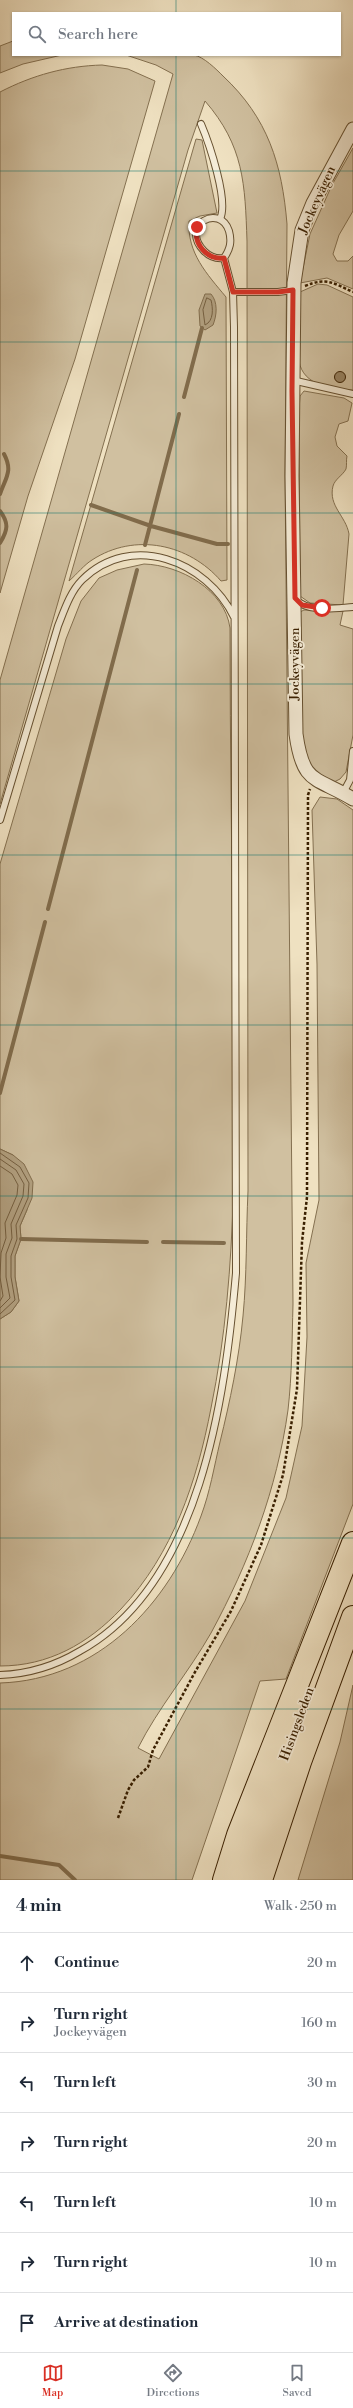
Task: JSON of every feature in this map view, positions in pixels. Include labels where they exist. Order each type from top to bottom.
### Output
[{"type":"highway","points":[[224,1880],[238,1835],[353,1543]]},
{"type":"highway","name":"Hisingsleden","points":[[244,1880],[285,1757],[353,1569]]},
{"type":"highway","name":"Hisingsleden","points":[[261,1880],[300,1762],[353,1617]]},
{"type":"highway","points":[[277,1880],[353,1647]]},
{"type":"street","name":"Jockeyvägen","points":[[348,796],[314,779],[304,767],[298,752],[296,734],[292,380],[293,290],[302,230],[313,203],[353,129]]},
{"type":"lane","points":[[202,124],[208,140],[221,194],[223,213],[220,219]]},
{"type":"lane","points":[[211,218],[220,219],[226,224],[231,240],[229,251],[224,258],[217,258],[207,254],[200,247],[195,235],[197,227],[202,221],[211,218]]},
{"type":"lane","points":[[0,1675],[32,1671],[68,1658],[106,1636],[129,1615],[166,1563],[188,1516],[209,1446],[224,1380],[236,1273],[233,292],[224,258]]},
{"type":"lane","points":[[233,292],[278,292],[293,290]]},
{"type":"lane","points":[[292,380],[353,394]]},
{"type":"lane","points":[[0,820],[58,626],[67,603],[82,580],[108,563],[133,555],[162,557],[177,562],[203,578],[227,603],[234,619]]},
{"type":"lane","points":[[295,598],[302,605],[310,607],[353,607]]},
{"type":"lane","points":[[348,796],[353,751]]},
{"type":"path","points":[[293,290],[323,280],[353,292]]},
{"type":"path","points":[[118,1818],[128,1790],[134,1780],[148,1767],[153,1750],[195,1672],[231,1611],[260,1545],[283,1475],[297,1389],[302,1242],[307,1197],[308,795],[314,779]]},
{"type":"shaded area","points":[[12,41],[12,56],[58,56],[23,64],[0,73],[0,46]]},
{"type":"shaded area","points":[[129,56],[198,56],[223,76],[251,108],[262,125],[276,162],[285,202],[287,224],[285,473],[293,1304],[292,1357],[288,1410],[277,1468],[260,1525],[238,1580],[211,1633],[146,1733],[138,1748],[159,1759],[245,1601],[286,1498],[302,1426],[307,1337],[306,1263],[319,1200],[317,964],[312,810],[320,797],[337,799],[353,810],[353,1504],[286,1679],[260,1681],[192,1880],[0,1880],[0,1683],[35,1679],[68,1668],[98,1652],[125,1631],[149,1607],[170,1579],[187,1548],[201,1516],[209,1489],[234,1380],[244,1301],[248,1191],[247,241],[245,201],[240,166],[228,134],[205,101],[188,150],[0,804],[0,680],[173,74],[156,65]]},
{"type":"shaded area","points":[[102,65],[128,69],[155,81],[75,359],[28,496],[0,593],[0,92],[50,72],[76,67]]},
{"type":"shaded area","points":[[196,139],[202,140],[217,213],[200,216],[189,221],[189,233],[195,253],[205,271],[226,297],[227,580],[221,581],[208,568],[193,558],[177,551],[161,546],[143,545],[126,546],[109,551],[89,562],[69,581]]},
{"type":"shaded area","points":[[353,148],[353,211],[339,235],[333,254],[337,261],[348,261],[353,256],[353,289],[327,278],[300,283],[310,234],[332,185]]},
{"type":"shaded area","points":[[318,284],[327,285],[353,297],[353,390],[336,389],[312,381],[306,376],[299,361],[300,292]]},
{"type":"shaded area","points":[[304,391],[344,398],[352,403],[348,421],[339,424],[335,437],[337,446],[347,456],[346,469],[334,484],[332,493],[335,505],[345,522],[349,534],[343,605],[310,603],[300,596],[299,410],[300,396]]},
{"type":"shaded area","points":[[144,564],[158,565],[172,569],[199,582],[220,602],[226,614],[230,628],[234,1140],[231,1248],[227,1302],[211,1408],[198,1462],[180,1515],[169,1540],[155,1565],[139,1588],[121,1609],[95,1633],[66,1651],[51,1657],[18,1665],[0,1666],[0,1319],[11,1312],[19,1301],[15,1277],[15,1256],[21,1239],[20,1226],[27,1210],[13,1155],[0,1149],[0,864],[66,639],[81,601],[99,578],[117,570]]},
{"type":"shaded area","points":[[304,610],[343,611],[340,625],[353,629],[353,735],[346,772],[340,779],[332,783],[315,773],[302,753],[300,612]]},
{"type":"shaded area","points":[[353,1685],[353,1880],[298,1880],[340,1742]]},
{"type":"water","points":[[205,294],[211,294],[215,301],[216,309],[213,325],[205,330],[200,326],[199,310]]},
{"type":"water","points":[[0,1149],[13,1155],[24,1164],[33,1182],[32,1198],[20,1226],[21,1239],[15,1256],[15,1277],[19,1301],[11,1312],[0,1319]]},
{"type":"building","points":[[340,371],[344,373],[346,377],[344,381],[340,383],[336,381],[334,377],[336,373]]},
{"type":"waterway","points":[[184,397],[202,328]]},
{"type":"waterway","points":[[145,545],[179,414]]},
{"type":"waterway","points":[[0,494],[8,474],[8,465],[4,454]]},
{"type":"waterway","points":[[91,505],[151,526],[217,544],[228,544]]},
{"type":"waterway","points":[[0,511],[6,523],[5,534],[0,543]]},
{"type":"waterway","points":[[48,909],[137,570]]},
{"type":"waterway","points":[[0,1093],[45,922]]},
{"type":"waterway","points":[[21,1239],[147,1242]]},
{"type":"waterway","points":[[163,1242],[224,1243]]},
{"type":"waterway","points":[[0,1856],[59,1865],[75,1880]]},
{"type":"route","points":[[197,227],[195,235],[200,247],[207,254],[217,258],[224,258],[233,292],[278,292],[293,290],[292,391],[295,598],[302,605],[322,608]]}]
